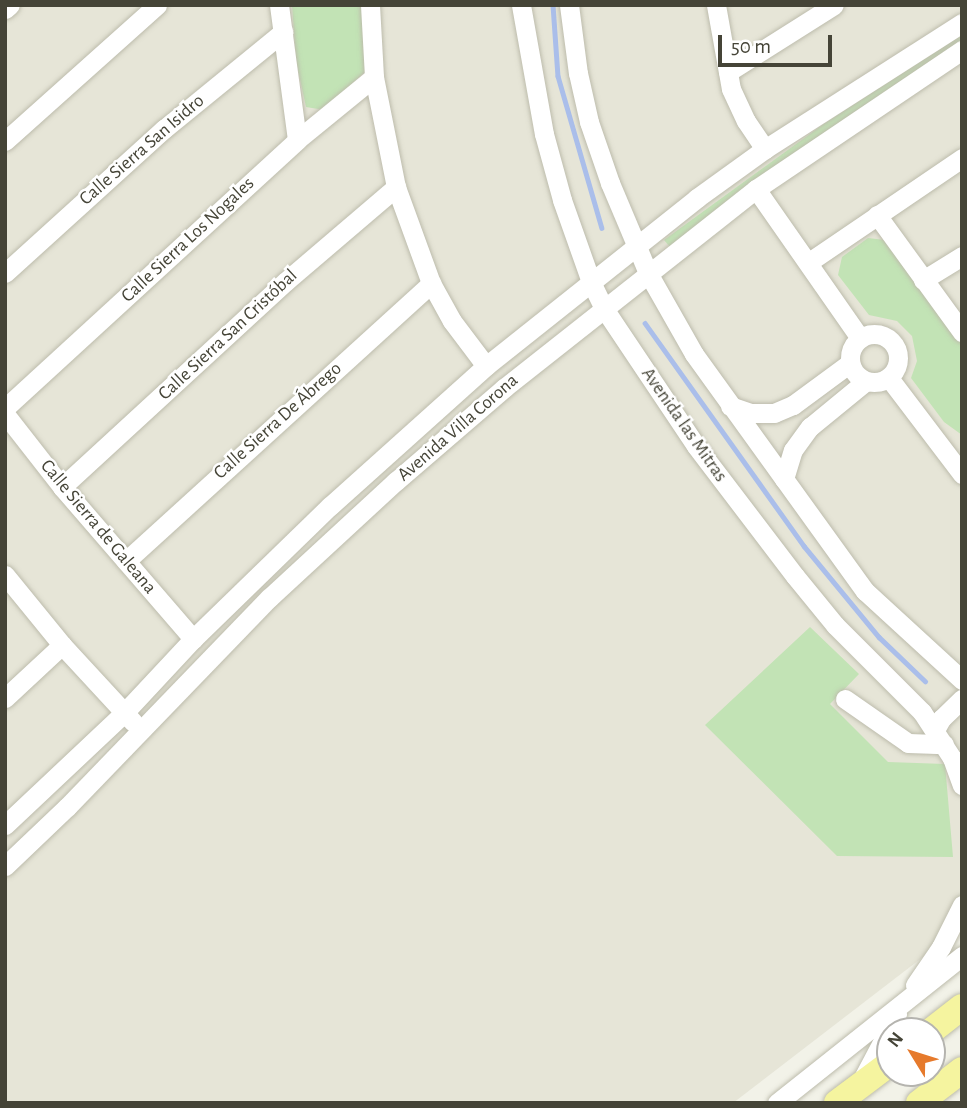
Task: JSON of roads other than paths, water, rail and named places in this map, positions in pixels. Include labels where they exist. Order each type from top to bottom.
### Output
[{"type":"main road","points":[[946,1019],[962,1007]]},
{"type":"main road","points":[[919,1103],[962,1070]]},
{"type":"main road","points":[[837,1103],[876,1074]]},
{"type":"street","points":[[5,9],[10,5]]},
{"type":"street","points":[[5,141],[157,5]]},
{"type":"street","points":[[279,5],[297,140]]},
{"type":"street","points":[[370,5],[374,78],[396,187],[431,282],[452,321],[486,366]]},
{"type":"street","name":"Avenida las Mitras","points":[[521,5],[544,134],[562,200],[591,282],[603,307],[696,446],[795,576],[835,625],[903,691],[948,747],[962,785]]},
{"type":"street","points":[[569,5],[578,73],[589,122],[648,273],[694,354],[865,591],[959,674]]},
{"type":"street","points":[[716,5],[728,72],[737,104],[765,149]]},
{"type":"street","points":[[728,72],[834,5]]},
{"type":"street","name":"Avenida Villa Corona","points":[[5,825],[124,713],[193,639],[330,506],[486,366],[635,244],[765,149],[962,23]]},
{"type":"street","name":"Calle Sierra San Isidro","points":[[5,273],[164,129],[283,32]]},
{"type":"street","name":"Avenida Villa Corona","points":[[5,866],[326,543],[494,396],[603,307],[756,189],[962,50]]},
{"type":"street","name":"Calle Sierra Los Nogales","points":[[5,408],[297,140],[374,78]]},
{"type":"street","points":[[809,262],[962,158]]},
{"type":"street","name":"Calle Sierra San Cristóbal","points":[[62,487],[286,281],[396,187]]},
{"type":"street","points":[[756,189],[860,338]]},
{"type":"street","points":[[877,215],[962,332]]},
{"type":"street","points":[[923,280],[962,256]]},
{"type":"street","name":"Calle Sierra De Ábrego","points":[[126,561],[431,282]]},
{"type":"street","points":[[875,333],[895,344],[898,366],[888,378],[882,381],[866,381],[859,377],[850,363],[851,349],[860,338],[875,333]]},
{"type":"street","points":[[730,406],[765,415],[793,405],[850,363]]},
{"type":"street","points":[[888,378],[959,465]]},
{"type":"street","points":[[784,479],[793,450],[810,427],[866,381]]},
{"type":"street","points":[[793,405],[810,427]]},
{"type":"street","name":"Calle Sierra de Galeana","points":[[5,414],[62,487],[193,639]]},
{"type":"street","points":[[6,579],[62,645],[141,730]]},
{"type":"street","points":[[5,698],[62,645]]},
{"type":"street","points":[[845,699],[908,743],[948,747],[941,719],[962,699]]},
{"type":"street","points":[[859,1087],[901,1006],[941,947],[962,905]]},
{"type":"street","points":[[778,1103],[962,956]]},
{"type":"waterway","points":[[553,5],[558,76],[602,228]]},
{"type":"waterway","points":[[645,323],[804,546],[879,637],[925,681]]}]
